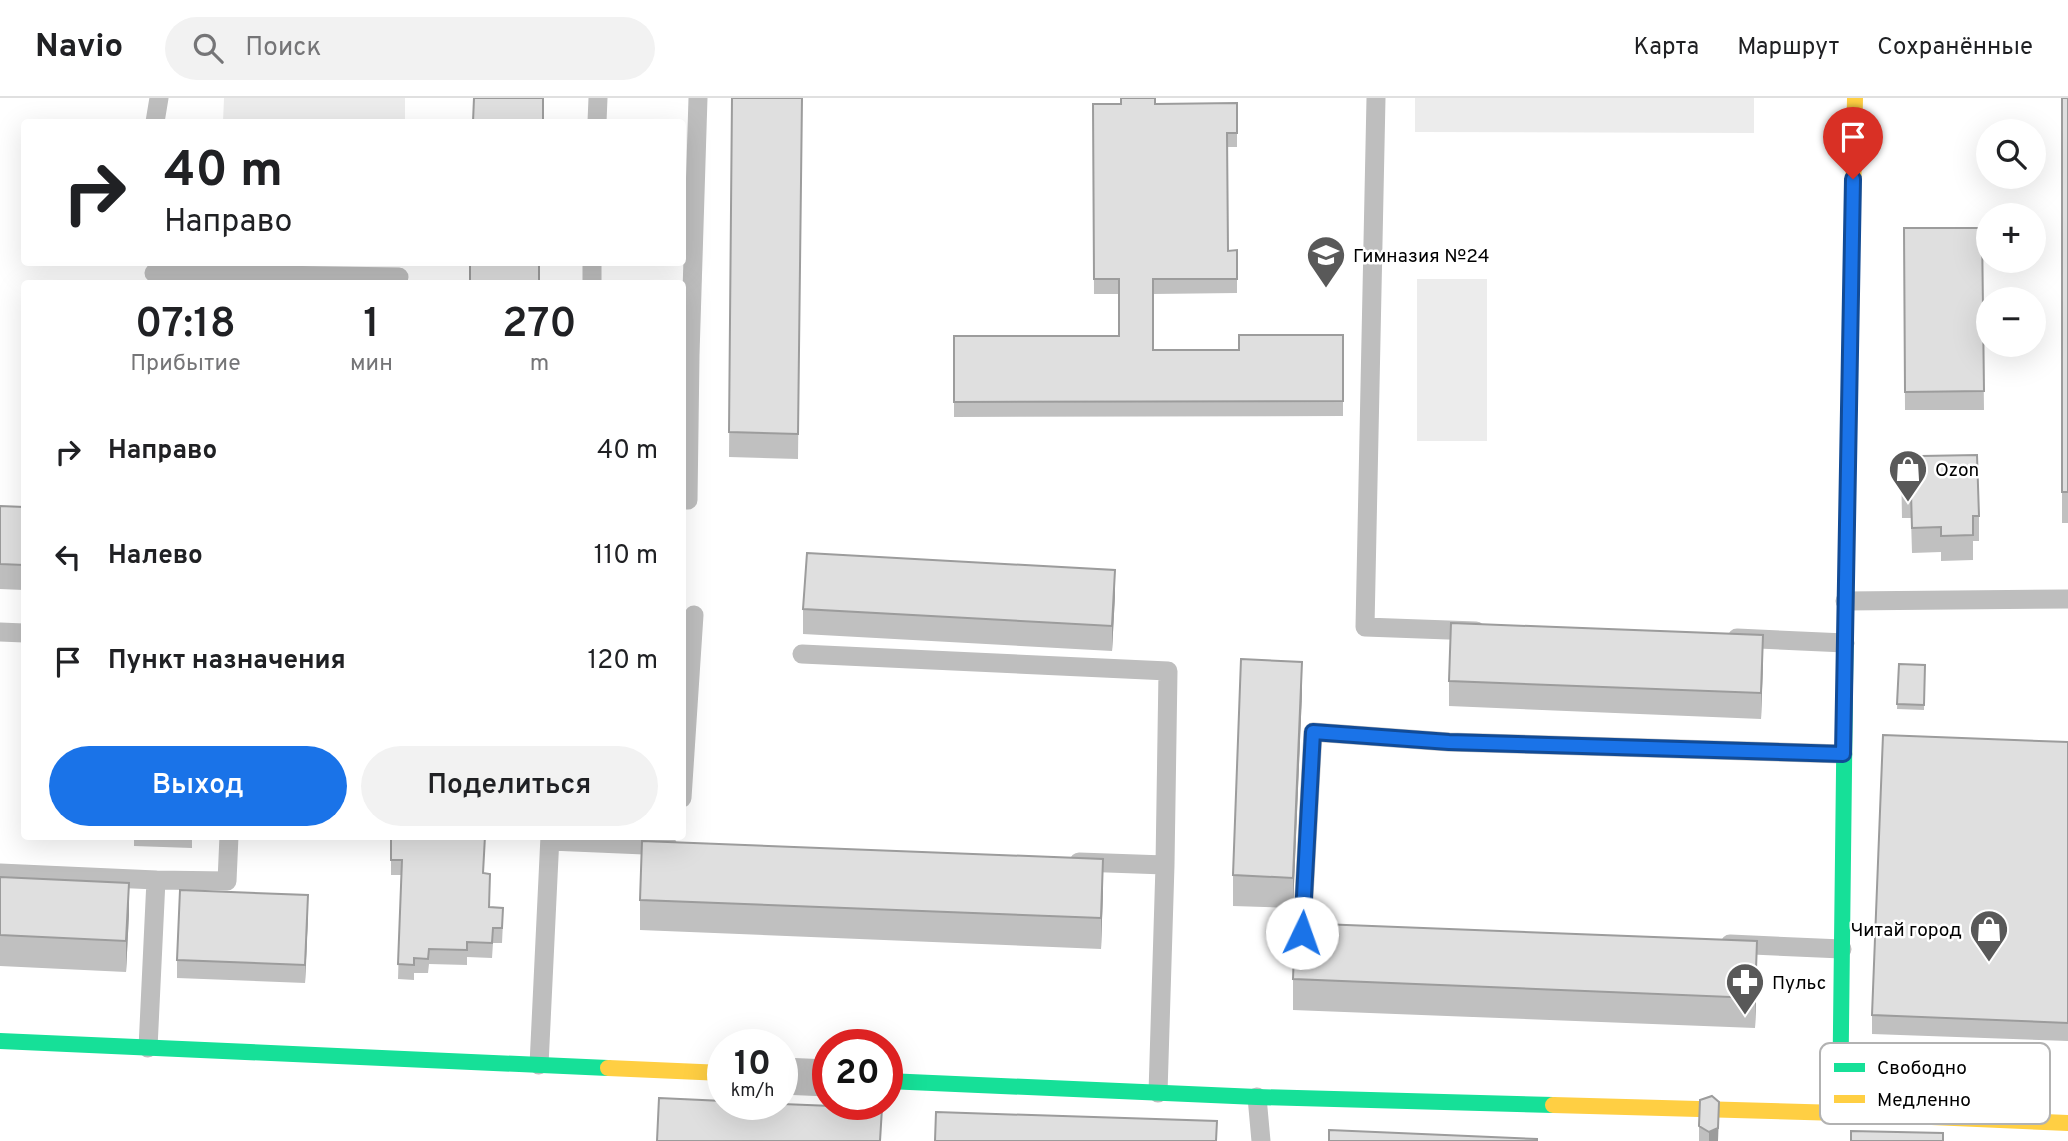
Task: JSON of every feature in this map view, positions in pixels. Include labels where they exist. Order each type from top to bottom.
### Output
[{"type":"street","points":[[1841,1043],[1845,601],[1855,98]]},
{"type":"street","points":[[0,1041],[707,1072]]},
{"type":"street","points":[[903,1082],[1257,1097],[1820,1112]]},
{"type":"street","points":[[2050,1122],[2068,1123]]},
{"type":"lane","points":[[156,119],[159,98]]},
{"type":"lane","points":[[597,119],[598,98]]},
{"type":"lane","points":[[686,500],[686,355],[698,98]]},
{"type":"lane","points":[[1376,98],[1365,627],[1489,631]]},
{"type":"lane","points":[[154,273],[399,277]]},
{"type":"lane","points":[[1845,601],[2068,599]]},
{"type":"lane","points":[[686,737],[694,615]]},
{"type":"lane","points":[[0,632],[21,633]]},
{"type":"lane","points":[[1724,638],[1845,643]]},
{"type":"lane","points":[[802,654],[1168,671],[1158,1093]]},
{"type":"lane","points":[[1343,934],[1302,933],[1313,732],[1449,742],[1843,754]]},
{"type":"lane","points":[[0,873],[227,881],[229,840]]},
{"type":"lane","points":[[539,1065],[550,840]]},
{"type":"lane","points":[[584,840],[684,843]]},
{"type":"lane","points":[[1054,861],[1165,865]]},
{"type":"lane","points":[[148,1048],[156,880]]},
{"type":"lane","points":[[1712,944],[1842,949]]},
{"type":"lane","points":[[1257,1097],[1261,1141]]},
{"type":"shaded area","points":[[224,98],[405,98],[405,119],[223,119]]},
{"type":"shaded area","points":[[1415,98],[1754,98],[1754,133],[1415,132]]},
{"type":"shaded area","points":[[1417,279],[1487,279],[1487,441],[1417,441]]},
{"type":"building","points":[[474,98],[543,98],[543,119],[473,119]]},
{"type":"building","points":[[732,98],[802,98],[798,434],[729,432]]},
{"type":"building","points":[[1121,98],[1155,98],[1155,104],[1237,103],[1237,133],[1227,133],[1228,251],[1237,250],[1237,279],[1153,279],[1153,350],[1239,350],[1239,335],[1343,335],[1343,401],[954,402],[954,336],[1119,336],[1119,279],[1094,279],[1093,104],[1121,104]]},
{"type":"building","points":[[2062,98],[2068,98],[2068,492],[2062,492]]},
{"type":"building","points":[[1904,228],[1976,228],[1976,273],[1983,273],[1983,287],[1976,287],[1976,357],[1984,357],[1984,391],[1905,392]]},
{"type":"building","points":[[470,266],[539,266],[539,280],[470,280]]},
{"type":"building","points":[[1977,455],[1979,516],[1973,516],[1973,535],[1941,536],[1941,527],[1912,528],[1911,493],[1902,493],[1901,462],[1921,462],[1921,456]]},
{"type":"building","points":[[0,506],[21,507],[21,565],[0,564]]},
{"type":"building","points":[[807,553],[1115,570],[1112,626],[803,609]]},
{"type":"building","points":[[1451,623],[1763,635],[1761,693],[1449,681]]},
{"type":"building","points":[[1241,659],[1302,662],[1293,878],[1233,875]]},
{"type":"building","points":[[1899,664],[1925,665],[1924,705],[1897,704]]},
{"type":"building","points":[[1883,735],[2068,742],[2068,1023],[1872,1015]]},
{"type":"building","points":[[391,840],[485,840],[483,873],[490,874],[489,907],[503,908],[502,928],[493,928],[492,943],[467,942],[467,950],[429,949],[428,959],[414,958],[414,965],[398,964],[402,860],[391,860]]},
{"type":"building","points":[[642,841],[1103,859],[1101,918],[640,900]]},
{"type":"building","points":[[0,877],[129,883],[126,941],[0,935]]},
{"type":"building","points":[[180,890],[308,895],[305,965],[177,960]]},
{"type":"building","points":[[1295,923],[1757,941],[1755,998],[1293,979]]},
{"type":"building","points":[[1712,1096],[1719,1102],[1718,1128],[1709,1132],[1699,1126],[1700,1100]]},
{"type":"building","points":[[659,1098],[707,1100],[707,1120],[798,1120],[798,1105],[812,1105],[812,1120],[881,1120],[880,1141],[657,1141]]},
{"type":"building","points":[[936,1112],[1217,1121],[1216,1141],[935,1141]]},
{"type":"building","points":[[1329,1130],[1537,1139],[1537,1141],[1329,1141]]},
{"type":"building","points":[[1851,1131],[1943,1133],[1943,1141],[1851,1141]]},
{"type":"traffic: fast","points":[[1841,1043],[1847,515]]},
{"type":"traffic: fast","points":[[0,1041],[608,1068]]},
{"type":"traffic: fast","points":[[903,1082],[1257,1097],[1553,1105]]},
{"type":"traffic: slow","points":[[1847,515],[1855,98]]},
{"type":"traffic: slow","points":[[608,1068],[707,1072]]},
{"type":"traffic: slow","points":[[1553,1105],[1820,1112]]},
{"type":"traffic: slow","points":[[2050,1122],[2068,1123]]},
{"type":"place","name":"Гимназия №24","points":[[1326,289]]},
{"type":"place","name":"Ozon","points":[[1908,503]]},
{"type":"place","name":"Читай город","points":[[1989,963]]},
{"type":"place","name":"Пульс","points":[[1745,1016]]},
{"type":"route","points":[[1302,933],[1313,732],[1449,742],[1843,754],[1853,179]]}]
